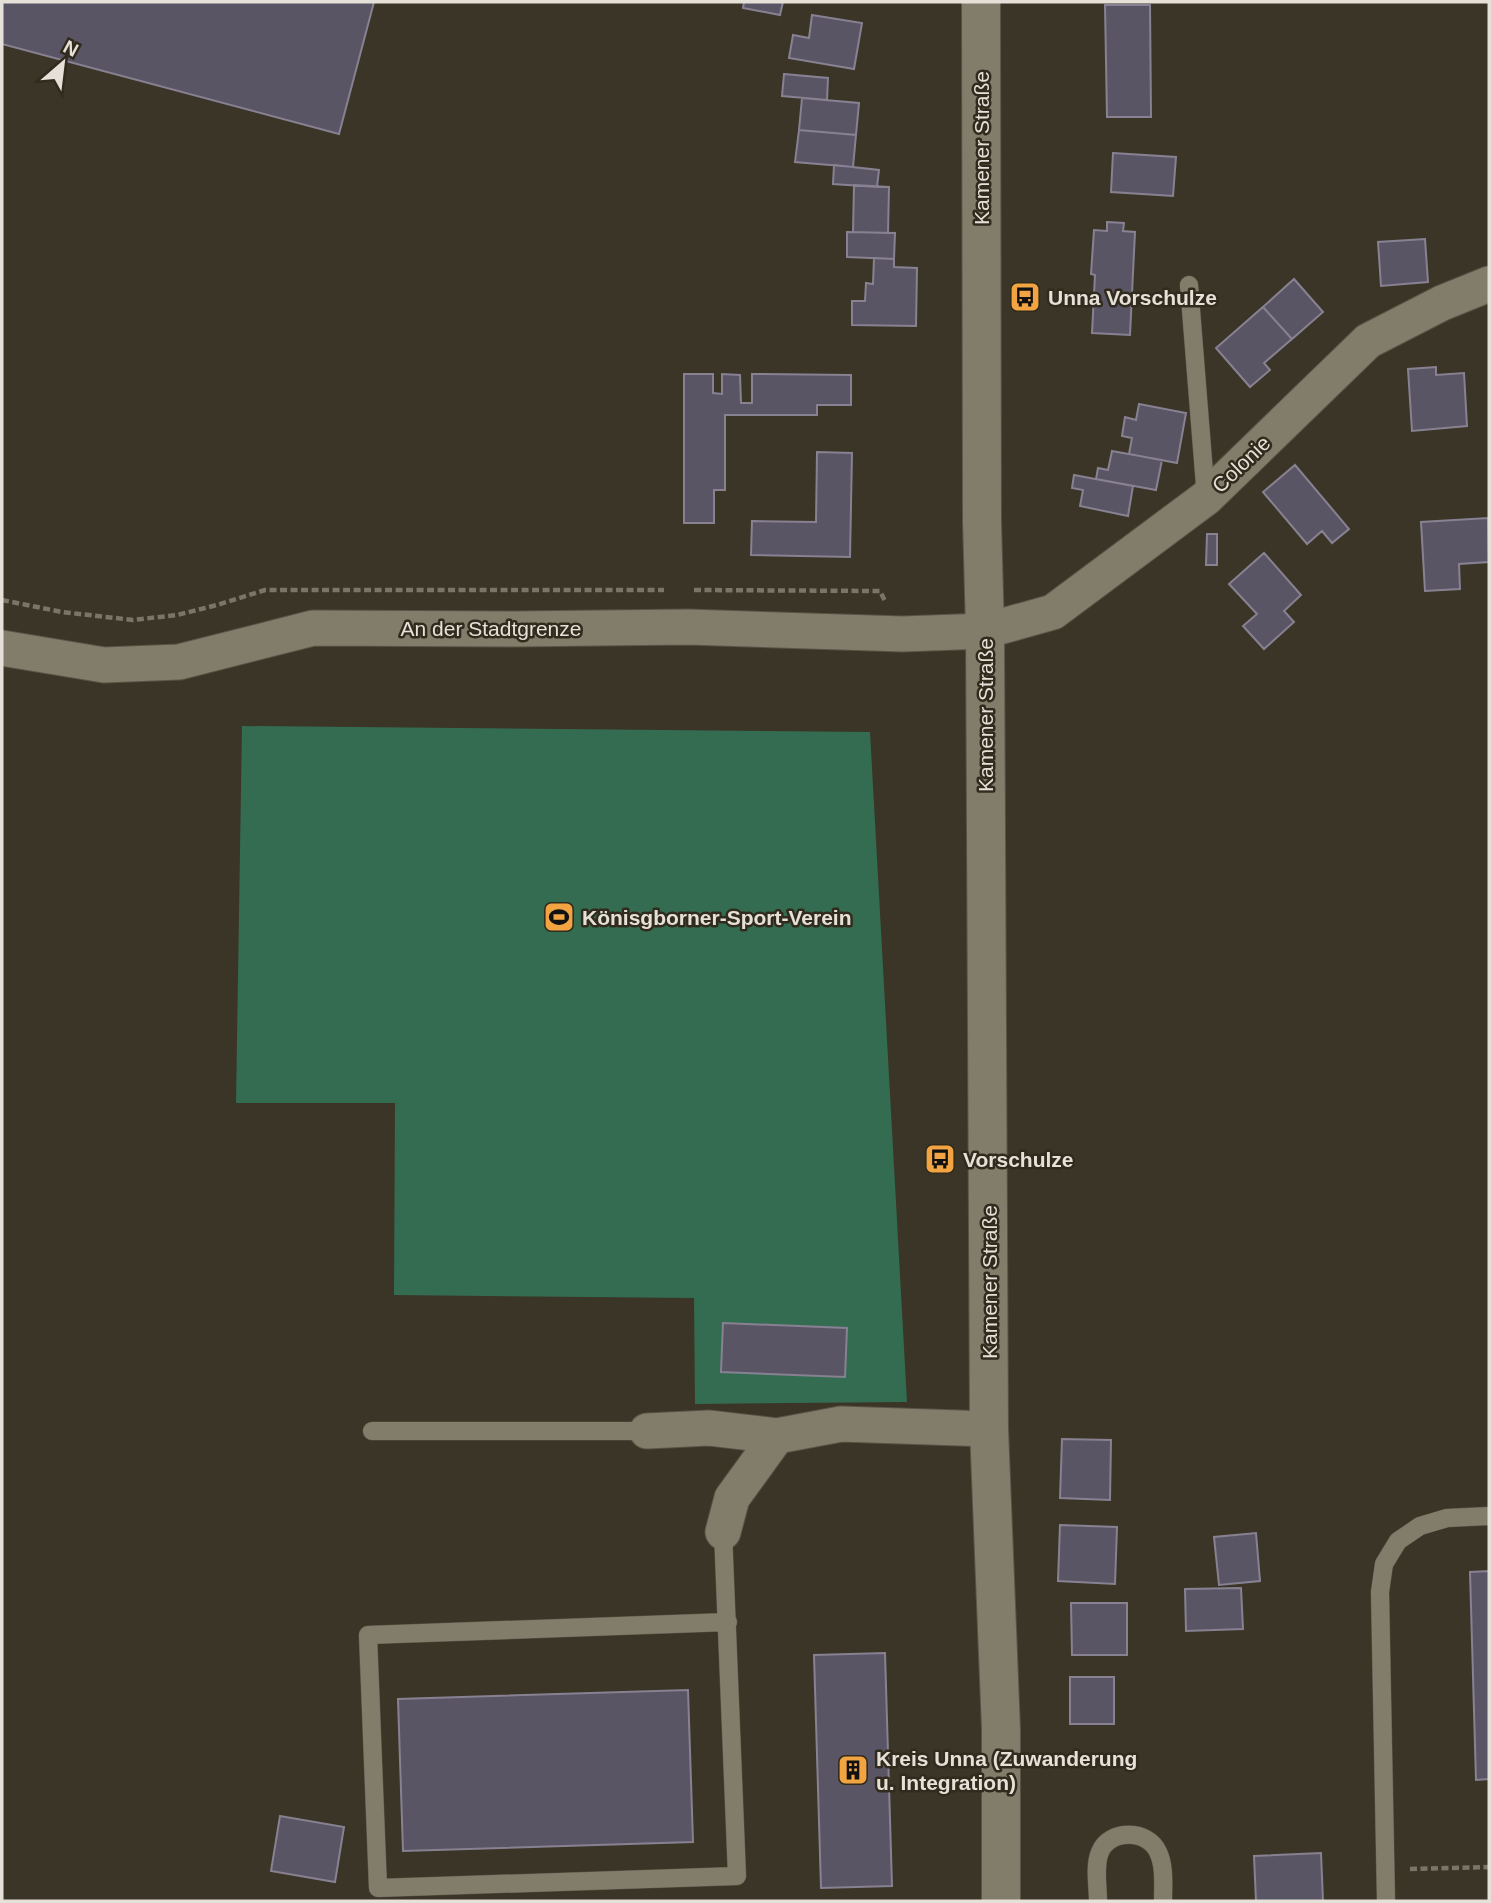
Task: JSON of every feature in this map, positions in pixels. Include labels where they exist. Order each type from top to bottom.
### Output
[{"type":"main road","name":"Kamener Straße","points":[[981,2],[989,1429],[1002,1729],[1001,1901]]},
{"type":"street","name":"Colonie","points":[[985,631],[1053,612],[1206,498],[1368,341],[1443,303],[1489,284]]},
{"type":"street","name":"An der Stadtgrenze","points":[[2,648],[104,665],[179,662],[313,628],[688,626],[903,634],[985,631]]},
{"type":"street","points":[[647,1431],[709,1428],[777,1436],[841,1424],[989,1429]]},
{"type":"street","points":[[723,1532],[732,1498],[777,1436]]},
{"type":"lane","points":[[1189,285],[1206,498]]},
{"type":"lane","points":[[372,1432],[647,1431]]},
{"type":"lane","points":[[1385,1901],[1380,1592],[1384,1564],[1398,1541],[1420,1526],[1447,1518],[1489,1516]]},
{"type":"lane","points":[[723,1532],[728,1622],[737,1876],[378,1888],[368,1634],[728,1622]]},
{"type":"lane","points":[[1098,1901],[1097,1860],[1101,1849],[1108,1840],[1122,1835],[1138,1835],[1149,1840],[1158,1850],[1162,1864],[1163,1901]]},
{"type":"path","points":[[1385,1869],[1489,1867]]},
{"type":"green space","name":"Könisgborner-Sport-Verein","points":[[242,726],[870,732],[907,1402],[695,1404],[694,1298],[394,1295],[395,1103],[236,1103]]},
{"type":"building","points":[[2,2],[374,2],[339,134],[2,44]]},
{"type":"building","points":[[744,2],[783,2],[780,15],[743,8]]},
{"type":"building","points":[[1105,5],[1150,5],[1151,117],[1107,117]]},
{"type":"building","points":[[812,15],[862,23],[854,69],[789,58],[793,35],[809,38]]},
{"type":"building","points":[[784,74],[828,78],[827,100],[782,96]]},
{"type":"building","points":[[802,98],[859,103],[856,135],[799,130]]},
{"type":"building","points":[[799,130],[856,135],[853,167],[795,162]]},
{"type":"building","points":[[1113,153],[1176,157],[1173,196],[1111,192]]},
{"type":"building","points":[[834,165],[879,170],[877,187],[833,184]]},
{"type":"building","points":[[854,185],[889,187],[888,233],[853,232]]},
{"type":"building","points":[[1107,222],[1124,223],[1123,231],[1135,232],[1130,335],[1092,333],[1095,275],[1091,274],[1094,230],[1107,231]]},
{"type":"building","points":[[847,232],[895,233],[894,259],[847,257]]},
{"type":"building","points":[[1425,239],[1428,282],[1381,286],[1378,242]]},
{"type":"building","points":[[874,258],[894,259],[894,267],[917,268],[916,326],[852,325],[852,301],[865,301],[866,283],[873,284]]},
{"type":"building","points":[[1294,279],[1323,312],[1292,339],[1263,307]]},
{"type":"building","points":[[1263,307],[1292,339],[1264,363],[1270,370],[1250,387],[1216,348]]},
{"type":"building","points":[[1436,367],[1436,375],[1464,373],[1467,426],[1412,431],[1408,369]]},
{"type":"building","points":[[684,374],[713,374],[713,393],[722,394],[722,374],[740,375],[741,403],[752,403],[752,374],[851,375],[851,405],[817,405],[817,415],[725,415],[725,490],[714,490],[714,523],[684,523]]},
{"type":"building","points":[[1139,404],[1186,413],[1177,463],[1129,454],[1132,438],[1122,436],[1125,417],[1136,420]]},
{"type":"building","points":[[1112,451],[1162,460],[1156,490],[1096,479],[1098,468],[1108,470]]},
{"type":"building","points":[[817,452],[852,453],[850,557],[751,555],[752,521],[816,522]]},
{"type":"building","points":[[1295,465],[1349,529],[1332,543],[1322,531],[1307,544],[1263,492]]},
{"type":"building","points":[[1074,475],[1133,486],[1128,516],[1080,506],[1083,490],[1072,488]]},
{"type":"building","points":[[1488,518],[1489,562],[1459,564],[1460,589],[1425,591],[1421,522]]},
{"type":"building","points":[[1207,534],[1217,534],[1217,565],[1206,565]]},
{"type":"building","points":[[1264,553],[1301,595],[1284,611],[1294,622],[1264,649],[1243,626],[1257,614],[1229,584]]},
{"type":"building","points":[[723,1323],[847,1328],[845,1377],[721,1372]]},
{"type":"building","points":[[1062,1439],[1111,1440],[1110,1500],[1060,1498]]},
{"type":"building","points":[[1060,1525],[1117,1527],[1115,1584],[1058,1581]]},
{"type":"building","points":[[1256,1533],[1260,1581],[1219,1585],[1214,1537]]},
{"type":"building","points":[[1489,1571],[1489,1779],[1476,1780],[1470,1572]]},
{"type":"building","points":[[1241,1588],[1243,1629],[1186,1631],[1185,1589]]},
{"type":"building","points":[[1071,1603],[1127,1603],[1127,1655],[1072,1655]]},
{"type":"building","name":"Kreis Unna (Zuwanderung u. Integration)","points":[[885,1653],[892,1886],[821,1888],[814,1655]]},
{"type":"building","points":[[1070,1677],[1114,1677],[1114,1724],[1070,1724]]},
{"type":"building","points":[[688,1690],[693,1842],[403,1851],[398,1699]]},
{"type":"building","points":[[280,1816],[344,1827],[335,1882],[271,1871]]},
{"type":"building","points":[[1321,1853],[1323,1901],[1256,1901],[1254,1856]]},
{"type":"place","name":"Unna Vorschulze","points":[[1025,297]]},
{"type":"place","name":"Könisgborner-Sport-Verein","points":[[559,917]]},
{"type":"place","name":"Vorschulze","points":[[940,1159]]},
{"type":"place","name":"Kreis Unna (Zuwanderung u. Integration)","points":[[853,1770]]}]
